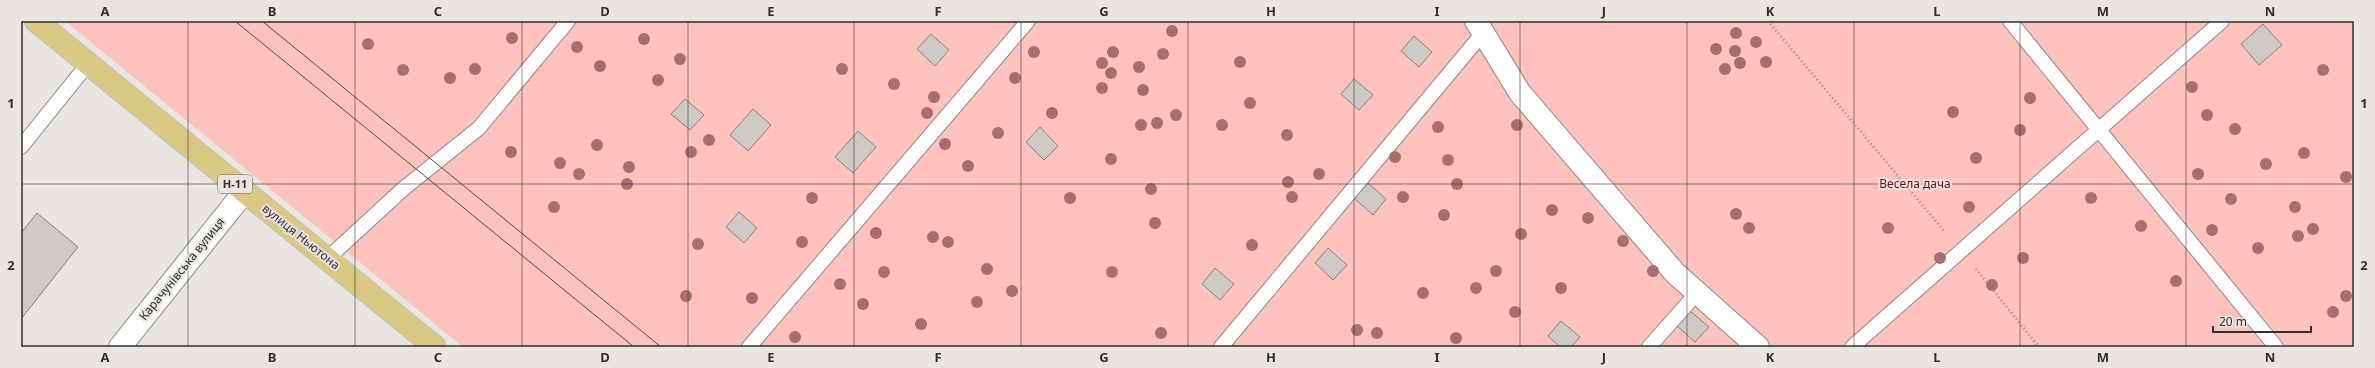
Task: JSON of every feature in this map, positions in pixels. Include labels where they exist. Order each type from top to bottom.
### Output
[{"type":"main road","name":"вулиця Ньютона","points":[[36,21],[87,65],[245,191],[435,347]]},
{"type":"street","points":[[1479,27],[1520,93],[1675,273],[1758,347]]},
{"type":"street","name":"Карачунівська вулиця","points":[[120,347],[245,191]]},
{"type":"lane","points":[[327,259],[403,189],[479,128],[568,21]]},
{"type":"lane","points":[[749,347],[1028,21]]},
{"type":"lane","points":[[2010,21],[2276,347]]},
{"type":"lane","points":[[1852,347],[2222,21]]},
{"type":"lane","points":[[1220,347],[1479,27]]},
{"type":"lane","points":[[21,147],[87,65]]},
{"type":"lane","points":[[1649,347],[1697,293]]},
{"type":"path","points":[[1768,21],[1961,251],[2039,347]]},
{"type":"green space","name":"Весела дача","points":[[65,21],[2354,21],[2354,347],[463,347]]},
{"type":"building","points":[[2263,24],[2282,45],[2259,65],[2241,44]]},
{"type":"building","points":[[931,34],[949,50],[935,66],[917,49]]},
{"type":"building","points":[[1414,36],[1432,52],[1419,67],[1401,51]]},
{"type":"building","points":[[1354,79],[1373,95],[1359,110],[1341,94]]},
{"type":"building","points":[[685,99],[704,115],[690,130],[671,114]]},
{"type":"building","points":[[753,109],[771,125],[748,151],[730,135]]},
{"type":"building","points":[[1040,127],[1058,146],[1044,160],[1026,142]]},
{"type":"building","points":[[858,131],[876,147],[853,173],[835,157]]},
{"type":"building","points":[[1368,183],[1386,199],[1373,215],[1354,198]]},
{"type":"building","points":[[739,212],[757,228],[744,243],[726,227]]},
{"type":"building","points":[[37,213],[78,247],[21,319],[21,233]]},
{"type":"building","points":[[1328,248],[1347,265],[1333,280],[1315,263]]},
{"type":"building","points":[[1215,268],[1234,284],[1220,300],[1202,284]]},
{"type":"building","points":[[1690,311],[1709,327],[1695,342],[1677,326]]},
{"type":"building","points":[[1561,321],[1580,337],[1571,347],[1560,347],[1548,336]]},
{"type":"tram line","points":[[235,21],[634,347]]},
{"type":"tram line","points":[[262,21],[661,347]]}]
